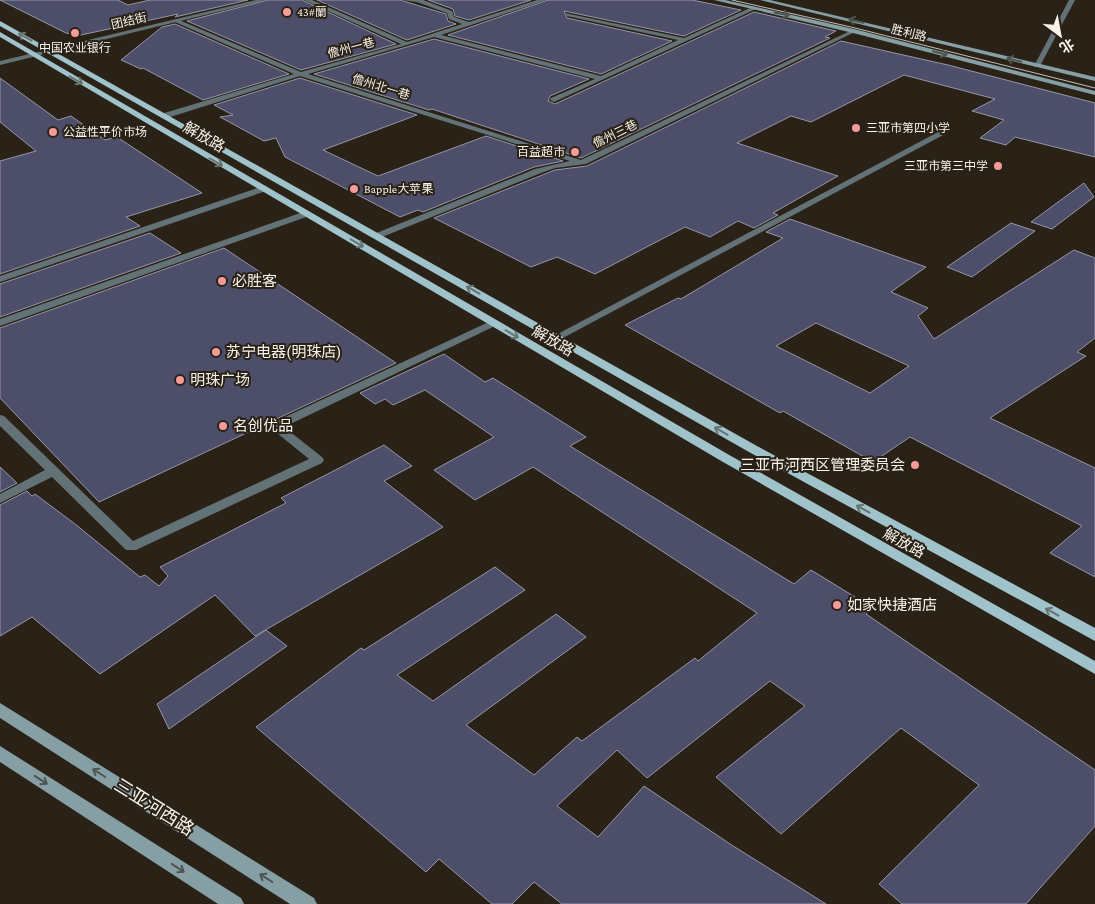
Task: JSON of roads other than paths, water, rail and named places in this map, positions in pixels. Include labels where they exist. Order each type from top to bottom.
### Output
[{"type":"main road","name":"胜利路","points":[[717,0],[854,30],[1095,93]]},
{"type":"main road","name":"胜利路","points":[[763,0],[1095,79]]},
{"type":"main road","name":"解放路","points":[[0,23],[753,449],[1095,635]]},
{"type":"main road","name":"解放路","points":[[0,34],[736,464],[1095,668]]},
{"type":"main road","name":"三亚河西路","points":[[0,710],[307,904]]},
{"type":"main road","points":[[0,753],[234,904]]},
{"type":"street","name":"团结街","points":[[0,63],[263,0]]},
{"type":"street","points":[[307,0],[407,44]]},
{"type":"street","points":[[405,0],[418,0],[450,12],[451,18],[469,24]]},
{"type":"street","name":"儋州一巷","points":[[164,116],[300,74],[407,44],[543,0]]},
{"type":"street","points":[[1037,66],[1072,0]]},
{"type":"street","points":[[554,100],[754,8]]},
{"type":"street","points":[[568,14],[686,40]]},
{"type":"street","name":"儋州北一巷","points":[[177,20],[300,74],[583,162]]},
{"type":"street","name":"儋州三巷","points":[[377,236],[538,171],[554,166],[583,162],[854,30]]},
{"type":"street","points":[[434,35],[601,78]]},
{"type":"street","points":[[557,337],[943,133]]},
{"type":"street","points":[[0,279],[263,189]]},
{"type":"street","points":[[0,314],[301,211]]},
{"type":"street","points":[[0,323],[301,211]]},
{"type":"street","points":[[0,419],[131,547],[318,460],[276,426],[493,323]]},
{"type":"street","points":[[0,499],[54,472]]},
{"type":"tram line","points":[[732,0],[851,27],[1095,88]]},
{"type":"place","name":"43#蘭","points":[[287,12]]},
{"type":"place","name":"中国农业银行","points":[[75,33]]},
{"type":"place","name":"三亚市第四小学","points":[[856,128]]},
{"type":"place","name":"公益性平价市场","points":[[53,132]]},
{"type":"place","name":"百益超市","points":[[575,152]]},
{"type":"place","name":"三亚市第三中学","points":[[998,166]]},
{"type":"place","name":"Bapple大苹果","points":[[354,189]]},
{"type":"place","name":"必胜客","points":[[222,281]]},
{"type":"place","name":"苏宁电器(明珠店)","points":[[216,352]]},
{"type":"place","name":"明珠广场","points":[[180,380]]},
{"type":"place","name":"名创优品","points":[[223,426]]},
{"type":"place","name":"三亚市河西区管理委员会","points":[[915,465]]},
{"type":"place","name":"如家快捷酒店","points":[[837,605]]}]
